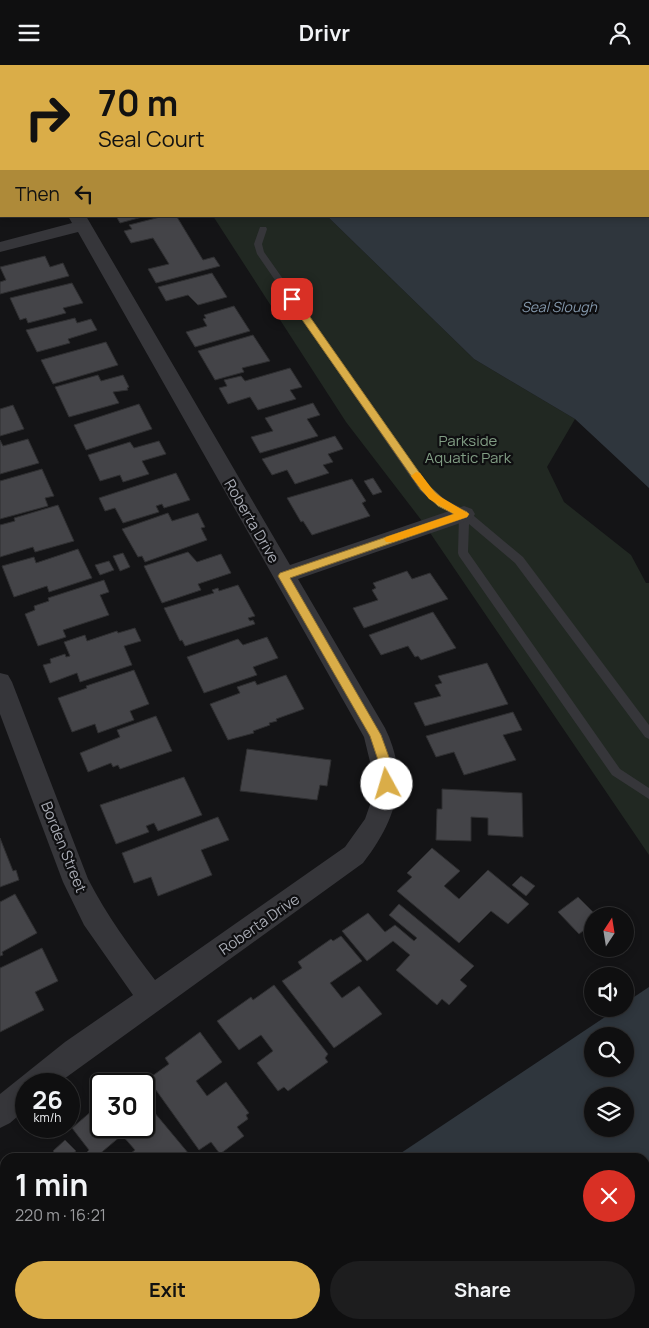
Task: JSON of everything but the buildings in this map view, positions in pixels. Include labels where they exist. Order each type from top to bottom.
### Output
[{"type":"street","points":[[0,247],[79,221]]},
{"type":"street","name":"Roberta Drive","points":[[47,1073],[75,1051],[354,855],[372,834],[383,809],[387,784],[384,760],[376,735],[79,221]]},
{"type":"street","points":[[284,576],[464,514]]},
{"type":"street","name":"Borden Street","points":[[0,682],[76,882],[93,916],[114,948],[152,998]]},
{"type":"street","points":[[0,1113],[15,1100]]},
{"type":"lane","points":[[263,229],[258,244],[260,252],[424,487],[442,503],[464,514],[519,560],[649,735]]},
{"type":"lane","points":[[464,514],[463,553],[616,772],[649,795]]},
{"type":"green space","name":"Parkside Aquatic Park","points":[[214,217],[328,217],[474,359],[575,419],[547,467],[564,502],[631,555],[646,583],[649,583],[649,855],[422,521],[346,422]]},
{"type":"water","name":"Seal Slough","points":[[328,217],[649,217],[649,488],[575,419],[474,359]]},
{"type":"water","points":[[649,987],[649,1153],[401,1153],[584,1031],[584,1077],[634,1077],[634,1027],[590,1027],[605,1017],[634,1017],[634,997]]},
{"type":"slow traffic","points":[[390,539],[464,514],[433,497],[416,476]]},
{"type":"route","points":[[292,299],[424,487],[433,497],[464,514],[284,576],[376,735],[384,760],[387,784]]}]
